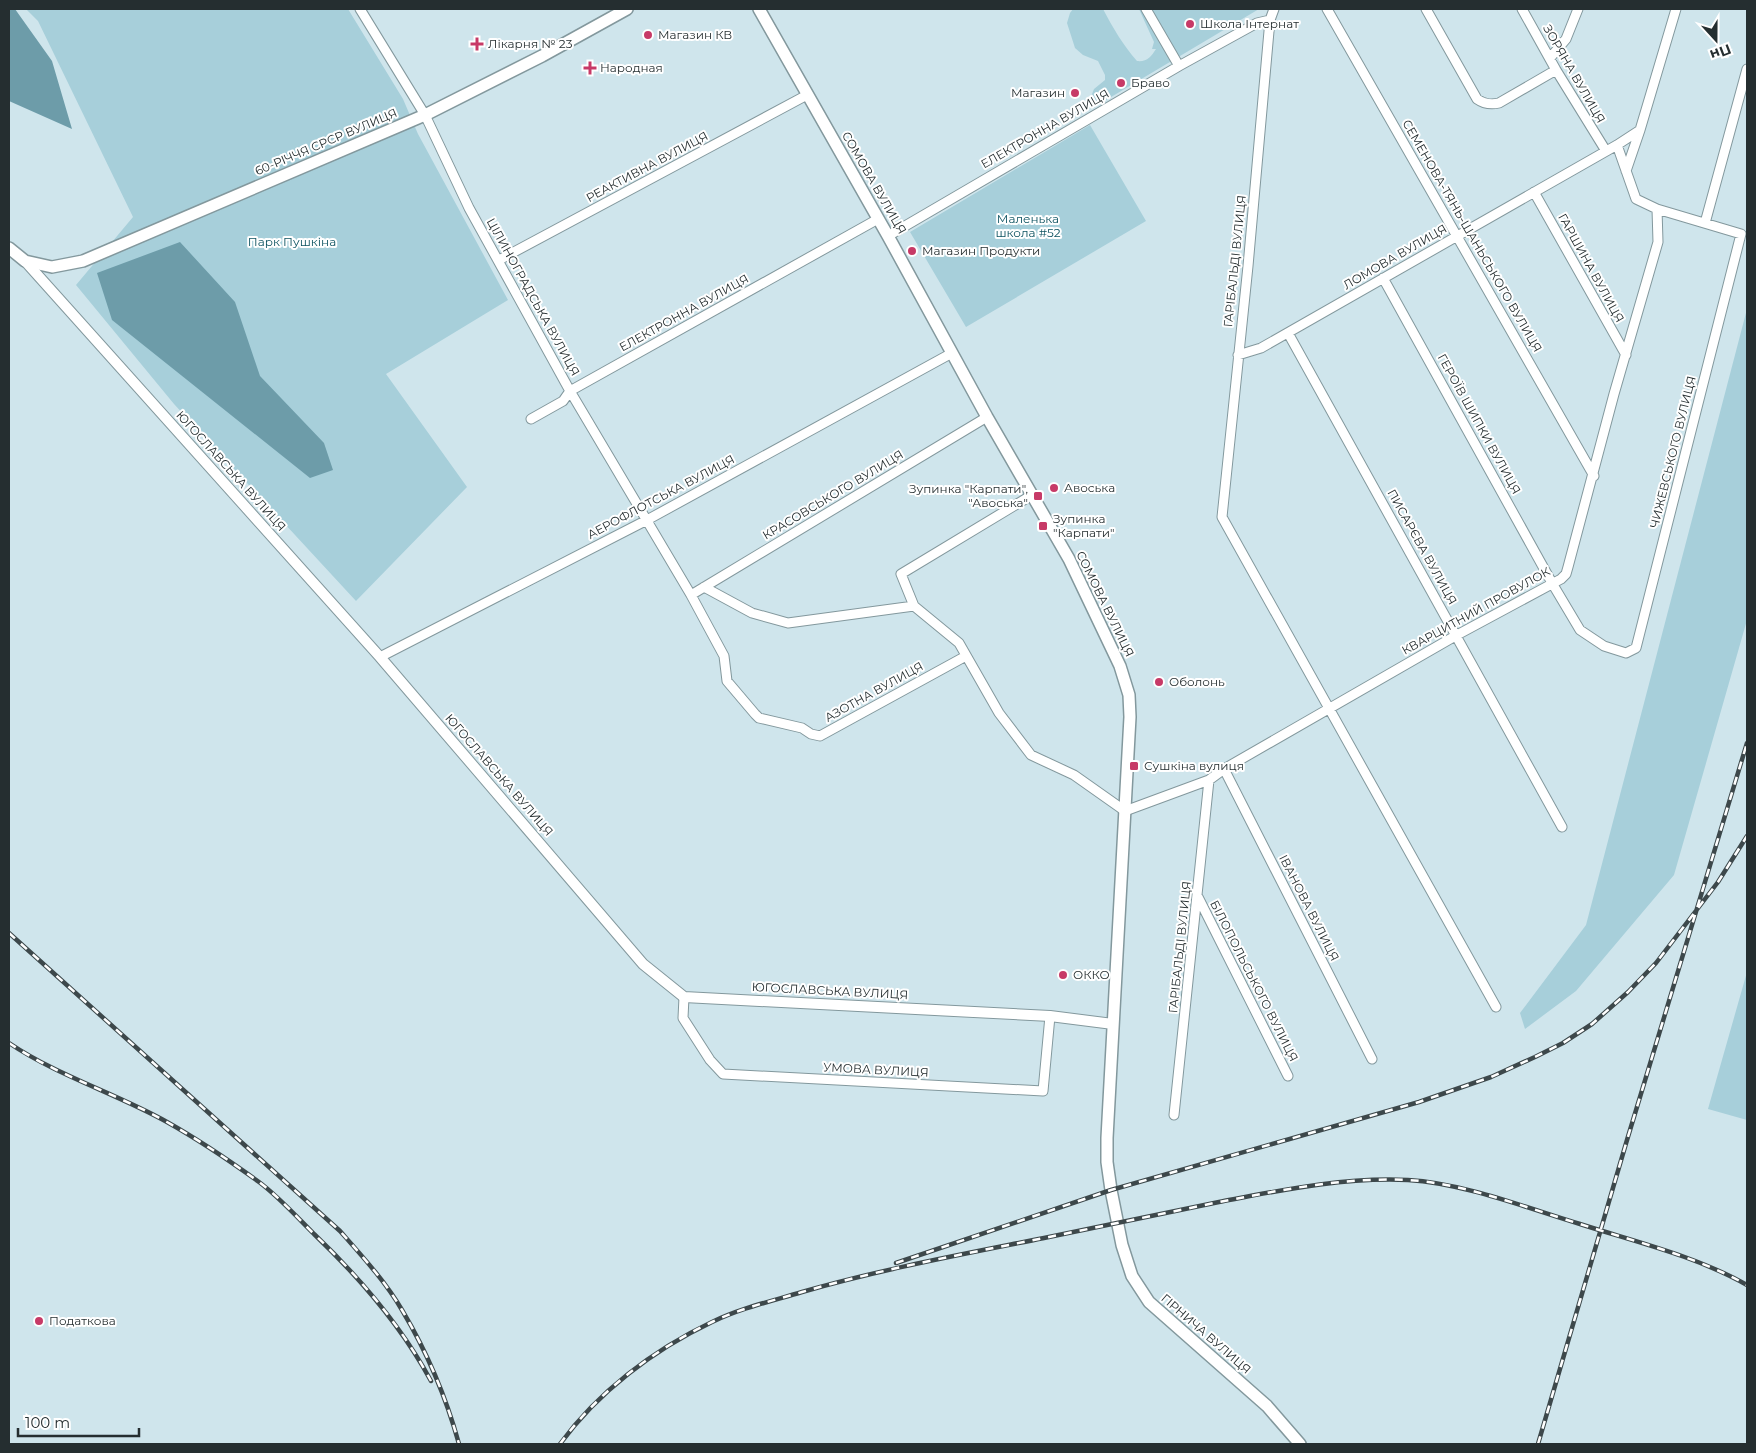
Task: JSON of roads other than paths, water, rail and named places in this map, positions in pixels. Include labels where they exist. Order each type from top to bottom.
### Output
[{"type":"main road","name":"60-РІЧЧЯ СРСР ВУЛИЦЯ","points":[[25,261],[52,267],[83,261],[425,115],[542,56],[626,9]]},
{"type":"main road","name":"СОМОВА ВУЛИЦЯ","points":[[759,9],[1069,560],[1120,666],[1129,696],[1130,717],[1108,1110]]},
{"type":"main road","name":"ЮГОСЛАВСЬКА ВУЛИЦЯ","points":[[9,248],[25,261]]},
{"type":"main road","name":"ГІРНИЧА ВУЛИЦЯ","points":[[1108,1110],[1107,1162],[1111,1190],[1122,1245],[1132,1276],[1149,1302],[1268,1406],[1300,1444]]},
{"type":"street","name":"ЦІЛИНОГРАДСЬКА ВУЛИЦЯ","points":[[360,9],[425,115],[469,208],[570,391],[691,595]]},
{"type":"street","points":[[1146,9],[1179,66]]},
{"type":"street","name":"ГАРІБАЛЬДІ ВУЛИЦЯ","points":[[1274,9],[1270,20],[1248,266],[1222,517],[1329,709]]},
{"type":"street","name":"СЕМЕНОВА-ТЯНЬ-ШАНЬСЬКОГО ВУЛИЦЯ","points":[[1327,9],[1594,476]]},
{"type":"street","points":[[1426,9],[1476,99],[1484,103],[1491,105],[1499,103],[1556,70]]},
{"type":"street","name":"ЗОРЯНА ВУЛИЦЯ","points":[[1522,9],[1556,70],[1606,151]]},
{"type":"street","points":[[1550,58],[1566,39],[1578,9]]},
{"type":"street","points":[[1626,171],[1676,9]]},
{"type":"street","name":"ЕЛЕКТРОННА ВУЛИЦЯ","points":[[888,236],[1179,66],[1257,23],[1270,20]]},
{"type":"street","points":[[1705,223],[1747,69]]},
{"type":"street","name":"РЕАКТИВНА ВУЛИЦЯ","points":[[499,260],[807,95]]},
{"type":"street","name":"ЛОМОВА ВУЛИЦЯ","points":[[1238,355],[1261,348],[1288,333],[1640,130]]},
{"type":"street","points":[[1616,145],[1636,200],[1657,209]]},
{"type":"street","name":"ГАРШИНА ВУЛИЦЯ","points":[[1534,192],[1626,355]]},
{"type":"street","name":"ЧИЖЕВСЬКОГО ВУЛИЦЯ","points":[[1552,583],[1580,630],[1604,646],[1626,653],[1636,648],[1741,234],[1657,209]]},
{"type":"street","name":"КВАРЦИТНИЙ ПРОВУЛОК","points":[[1125,811],[1209,780],[1224,769],[1457,635],[1561,579],[1566,574],[1594,476],[1614,394],[1658,242],[1657,209]]},
{"type":"street","name":"ЕЛЕКТРОННА ВУЛИЦЯ","points":[[531,418],[563,401],[570,391],[878,219]]},
{"type":"street","name":"ЮГОСЛАВСЬКА ВУЛИЦЯ","points":[[25,261],[380,657],[643,964],[684,998],[1050,1016],[1113,1024]]},
{"type":"street","name":"ГЕРОЇВ ШИПКИ ВУЛИЦЯ","points":[[1383,278],[1552,583]]},
{"type":"street","name":"ПИСАРЄВА ВУЛИЦЯ","points":[[1288,333],[1562,827]]},
{"type":"street","name":"АЕРОФЛОТСЬКА ВУЛИЦЯ","points":[[380,657],[646,520],[952,353]]},
{"type":"street","name":"КРАСОВСЬКОГО ВУЛИЦЯ","points":[[691,595],[987,417]]},
{"type":"street","points":[[1032,495],[901,574],[914,606],[959,643],[999,712],[1031,756],[1074,775],[1125,811]]},
{"type":"street","points":[[704,587],[752,613],[788,623],[914,606]]},
{"type":"street","name":"АЗОТНА ВУЛИЦЯ","points":[[691,595],[724,656],[727,681],[755,714],[759,718],[802,728],[815,736],[820,736],[966,656]]},
{"type":"street","points":[[1329,709],[1496,1007]]},
{"type":"street","name":"ІВАНОВА ВУЛИЦЯ","points":[[1224,769],[1372,1059]]},
{"type":"street","name":"ГАРІБАЛЬДІ ВУЛИЦЯ","points":[[1174,1116],[1209,780]]},
{"type":"street","name":"БІЛОПОЛЬСЬКОГО ВУЛИЦЯ","points":[[1198,897],[1288,1076]]},
{"type":"street","name":"УМОВА ВУЛИЦЯ","points":[[684,998],[683,1018],[710,1060],[722,1074],[1043,1091],[1050,1016]]},
{"type":"railway","points":[[1538,1444],[1627,1140],[1747,743]]},
{"type":"railway","points":[[896,1263],[1111,1190],[1419,1102],[1491,1077],[1563,1043],[1592,1024],[1628,992],[1656,963],[1718,882],[1747,836]]},
{"type":"railway","points":[[9,933],[348,1240],[388,1289],[420,1342],[435,1375],[459,1444]]},
{"type":"railway","points":[[9,1043],[47,1065],[167,1122],[214,1151],[266,1188],[331,1251],[379,1303],[407,1341],[431,1381]]},
{"type":"railway","points":[[560,1444],[591,1407],[648,1359],[690,1333],[745,1309],[862,1276],[923,1262],[1219,1202],[1313,1185],[1360,1180],[1408,1180],[1429,1182],[1473,1191],[1665,1250],[1707,1266],[1747,1285]]},
{"type":"place","name":"Школа Інтернат","points":[[1190,24]]},
{"type":"place","name":"Магазин КВ","points":[[648,35]]},
{"type":"place","name":"Лікарня № 23","points":[[477,44]]},
{"type":"place","name":"Народная","points":[[590,68]]},
{"type":"place","name":"Браво","points":[[1121,83]]},
{"type":"place","name":"Магазин","points":[[1075,93]]},
{"type":"place","name":"Магазин Продукти","points":[[912,251]]},
{"type":"place","name":"Авоська","points":[[1054,488]]},
{"type":"place","name":"Зупинка \"Карпати\", \"Авоська\"","points":[[1038,496]]},
{"type":"place","name":"Зупинка \"Карпати\"","points":[[1043,526]]},
{"type":"place","name":"Оболонь","points":[[1159,682]]},
{"type":"place","name":"Сушкіна вулиця","points":[[1134,766]]},
{"type":"place","name":"ОККО","points":[[1063,975]]},
{"type":"place","name":"Податкова","points":[[39,1321]]},
{"type":"park label","name":"Маленька школа #52","points":[[1028,226]]},
{"type":"park label","name":"Парк Пушкіна","points":[[292,242]]}]
